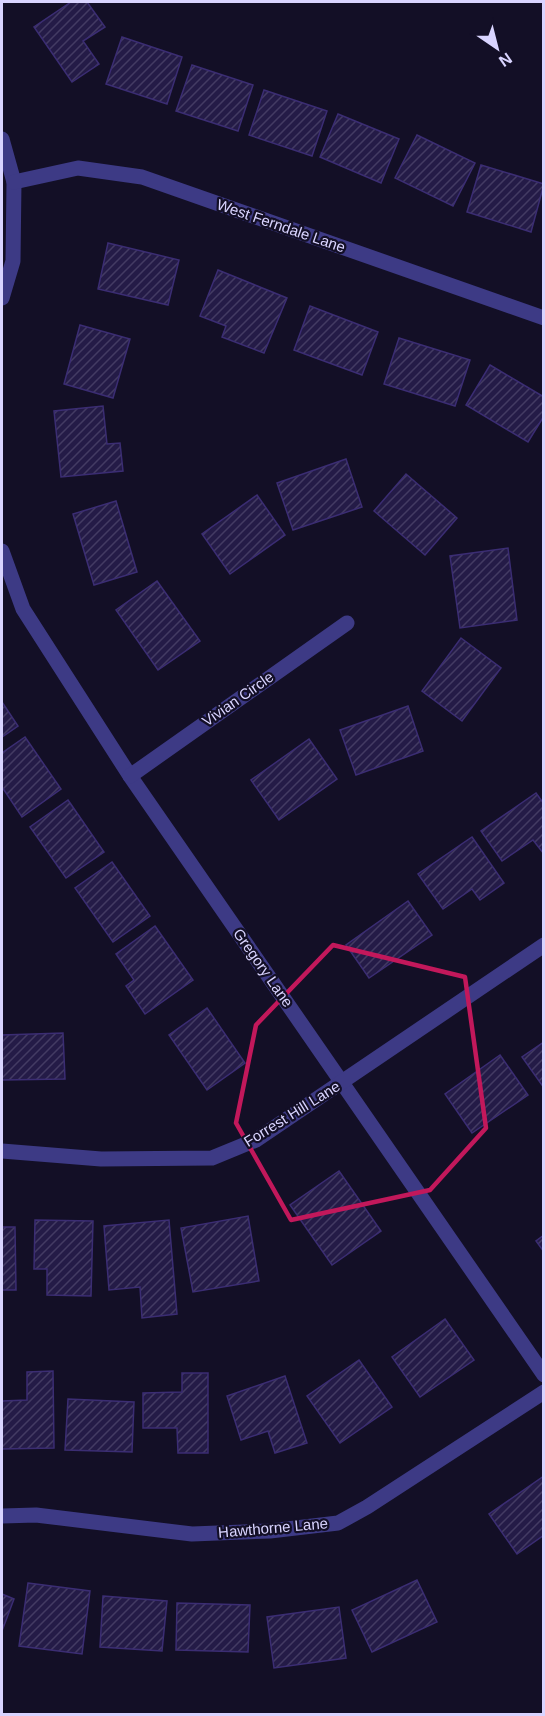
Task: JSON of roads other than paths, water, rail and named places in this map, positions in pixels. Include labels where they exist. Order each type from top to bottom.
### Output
[{"type":"street","points":[[2,139],[14,182],[13,261],[2,298]]},
{"type":"street","name":"West Ferndale Lane","points":[[14,182],[78,168],[142,177],[543,318]]},
{"type":"street","name":"Gregory Lane","points":[[2,551],[23,609],[130,776],[543,1376]]},
{"type":"street","name":"Vivian Circle","points":[[130,776],[347,622]]},
{"type":"street","name":"Forrest Hill Lane","points":[[2,1152],[101,1159],[212,1158],[256,1140],[543,945]]},
{"type":"street","name":"Hawthorne Lane","points":[[2,1516],[36,1515],[192,1533],[270,1531],[338,1523],[367,1508],[543,1392]]}]
